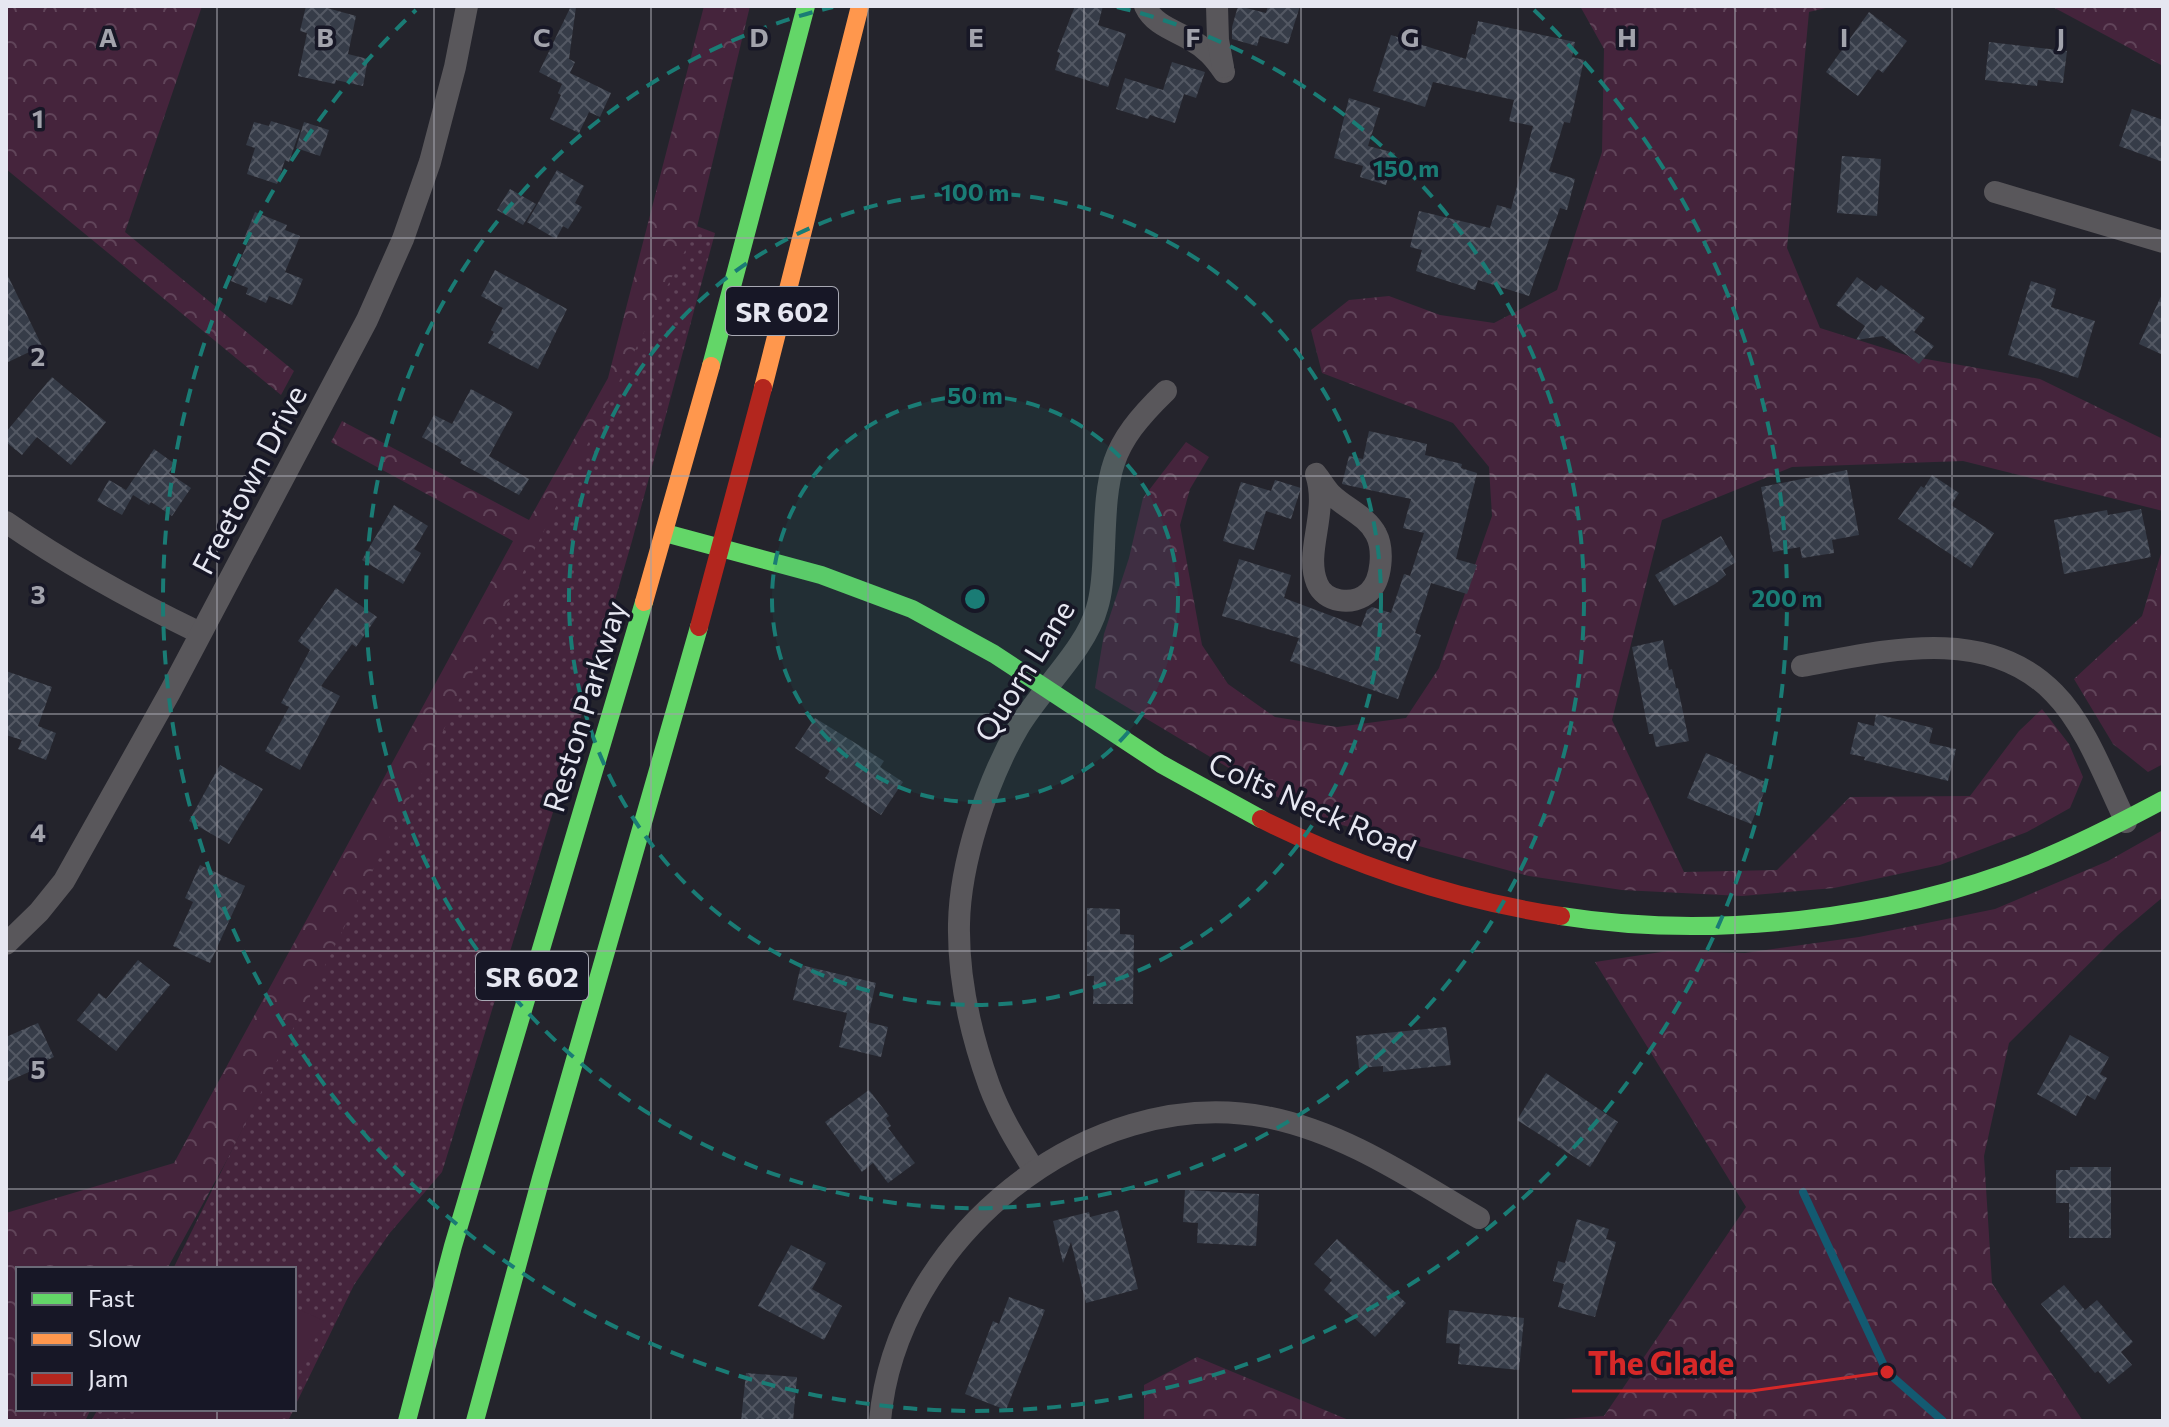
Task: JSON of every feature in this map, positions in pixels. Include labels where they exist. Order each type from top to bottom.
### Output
[{"type":"main road","name":"Reston Parkway","points":[[407,1421],[453,1246],[665,533],[806,6]]},
{"type":"main road","name":"SR 602","points":[[475,1421],[505,1297],[658,777],[721,548],[860,6]]},
{"type":"main road","name":"Colts Neck Road","points":[[665,533],[803,569],[912,609],[980,645],[1192,782],[1292,833],[1356,861],[1419,883],[1501,905],[1578,919],[1740,924],[1814,918],[1909,901],[2054,854],[2126,822],[2163,800]]},
{"type":"street","name":"Freetown Drive","points":[[6,944],[39,912],[64,881],[367,320],[403,239],[430,162],[455,67],[467,6]]},
{"type":"street","points":[[1145,6],[1159,24],[1194,41],[1213,56],[1224,72],[1218,40],[1217,6]]},
{"type":"street","points":[[1995,192],[2163,242]]},
{"type":"street","name":"Quorn Lane","points":[[1034,1170],[1005,1122],[989,1085],[972,1028],[962,969],[959,925],[962,889],[992,779],[1017,729],[1046,686],[1088,634],[1098,606],[1107,486],[1115,457],[1130,430],[1166,391]]},
{"type":"street","points":[[1316,474],[1331,494],[1369,522],[1378,537],[1381,554],[1378,574],[1370,592],[1358,598],[1340,601],[1327,596],[1318,586],[1313,570],[1322,507],[1316,474]]},
{"type":"street","points":[[6,522],[59,559],[122,595],[200,633]]},
{"type":"street","points":[[1802,666],[1930,646],[1967,650],[2006,661],[2055,693],[2077,723],[2126,822]]},
{"type":"street","points":[[880,1421],[892,1365],[909,1320],[931,1279],[958,1242],[987,1210],[1034,1170],[1097,1136],[1141,1122],[1188,1114],[1234,1112],[1268,1117],[1316,1131],[1362,1150],[1479,1218]]},
{"type":"green space","points":[[6,6],[202,6],[125,232],[294,371],[281,395],[6,169]]},
{"type":"green space","points":[[704,6],[750,6],[697,227],[227,1160],[168,1267],[16,1267],[16,1411],[90,1411],[85,1421],[6,1421],[6,1213],[174,1163],[513,541],[331,442],[342,421],[529,520],[608,378]]},
{"type":"green space","points":[[1580,6],[1834,6],[1809,12],[1787,248],[1820,328],[1909,356],[2040,379],[2163,439],[2163,511],[1963,461],[1792,467],[1662,520],[1612,720],[1684,872],[1777,870],[1850,797],[1970,796],[2019,731],[2042,709],[2069,744],[2083,777],[2070,808],[2027,832],[1940,865],[1834,888],[1742,896],[1622,890],[1529,876],[1309,816],[1095,688],[1104,634],[1129,558],[1143,498],[1186,442],[1209,457],[1190,489],[1180,525],[1202,645],[1228,684],[1275,717],[1337,727],[1406,718],[1439,668],[1492,516],[1489,467],[1453,423],[1322,373],[1311,330],[1349,300],[1389,296],[1440,315],[1494,323],[1557,290],[1602,152],[1604,49]]},
{"type":"green space","points":[[2051,6],[2163,6],[2163,66]]},
{"type":"green space","points":[[678,219],[715,233],[632,541],[562,783],[442,1172],[389,1234],[354,1285],[296,1404],[296,1267],[174,1267],[544,519],[620,376]]},
{"type":"green space","points":[[2163,547],[2163,764],[2148,772],[2113,744],[2074,679],[2142,616]]},
{"type":"green space","points":[[2163,830],[2163,897],[2118,935],[2009,1043],[1984,1156],[1992,1283],[2083,1421],[1536,1421],[1604,1416],[1746,1207],[1595,962],[1668,951],[1745,953],[1859,937],[1995,909],[2108,861]]},
{"type":"green space","points":[[296,1308],[324,1321],[296,1377]]},
{"type":"green space","points":[[1197,1357],[1351,1421],[1144,1421],[1144,1385]]},
{"type":"green space","points":[[97,1411],[293,1411],[288,1421],[91,1421]]},
{"type":"green space","points":[[136,1411],[279,1411],[274,1421],[131,1421]]},
{"type":"building","points":[[306,6],[320,6],[356,16],[348,54],[368,59],[363,86],[298,76],[307,33],[300,31]]},
{"type":"building","points":[[571,6],[576,7],[569,59],[575,62],[570,73],[611,93],[600,117],[589,112],[579,133],[550,119],[561,95],[558,93],[562,84],[539,72]]},
{"type":"building","points":[[1075,6],[1103,6],[1098,25],[1126,34],[1108,87],[1055,70],[1060,53],[1057,52]]},
{"type":"building","points":[[1238,6],[1266,13],[1268,6],[1300,6],[1288,44],[1260,36],[1257,46],[1232,39]]},
{"type":"building","points":[[1869,12],[1907,41],[1883,73],[1878,69],[1858,96],[1826,72]]},
{"type":"building","points":[[1478,21],[1575,42],[1572,57],[1584,60],[1570,123],[1564,122],[1549,171],[1575,179],[1567,210],[1560,208],[1529,296],[1478,280],[1475,290],[1416,271],[1422,250],[1410,247],[1419,211],[1490,228],[1497,205],[1511,209],[1533,126],[1509,121],[1514,100],[1433,82],[1425,107],[1373,91],[1391,35],[1466,59]]},
{"type":"building","points":[[1989,42],[2067,51],[2063,83],[2038,80],[2037,86],[1985,80]]},
{"type":"building","points":[[1172,62],[1205,72],[1196,98],[1184,94],[1175,123],[1116,109],[1125,78],[1163,90]]},
{"type":"building","points":[[1349,98],[1380,108],[1368,146],[1395,153],[1386,185],[1360,177],[1363,166],[1334,158]]},
{"type":"building","points":[[2132,109],[2163,120],[2163,162],[2119,146]]},
{"type":"building","points":[[271,121],[300,130],[289,162],[285,160],[277,184],[247,174],[255,148],[246,145],[254,122],[269,126]]},
{"type":"building","points":[[304,122],[329,130],[320,156],[296,148]]},
{"type":"building","points":[[1842,156],[1881,159],[1877,216],[1837,213]]},
{"type":"building","points":[[557,170],[584,186],[575,203],[582,207],[568,229],[563,226],[556,239],[527,222]]},
{"type":"building","points":[[510,189],[536,204],[523,225],[497,210]]},
{"type":"building","points":[[255,212],[287,225],[285,230],[300,236],[285,272],[303,279],[292,305],[269,296],[266,303],[246,294],[248,288],[231,281],[249,240],[244,239]]},
{"type":"building","points":[[495,270],[567,309],[538,369],[488,343],[503,308],[481,296]]},
{"type":"building","points":[[6,272],[42,346],[6,363]]},
{"type":"building","points":[[1857,277],[1876,291],[1881,285],[1925,318],[1914,332],[1934,346],[1919,364],[1883,336],[1856,340],[1865,326],[1836,305]]},
{"type":"building","points":[[2031,281],[2056,289],[2051,307],[2095,321],[2078,378],[2008,355]]},
{"type":"building","points":[[2163,292],[2163,355],[2139,344]]},
{"type":"building","points":[[52,377],[106,422],[71,465],[37,437],[22,455],[6,442],[6,432]]},
{"type":"building","points":[[471,389],[513,412],[489,456],[529,479],[519,495],[460,463],[462,460],[422,437],[434,415],[452,424]]},
{"type":"building","points":[[1369,431],[1427,444],[1425,455],[1462,464],[1461,468],[1477,473],[1456,559],[1477,565],[1467,594],[1431,583],[1415,633],[1421,635],[1398,699],[1290,661],[1299,638],[1222,616],[1239,559],[1291,575],[1284,598],[1361,627],[1367,610],[1372,607],[1391,613],[1404,574],[1410,576],[1424,533],[1403,528],[1411,499],[1342,484],[1349,456],[1363,459]]},
{"type":"building","points":[[154,449],[175,464],[169,473],[191,488],[172,516],[133,495],[122,515],[97,501],[109,480],[126,490]]},
{"type":"building","points":[[1847,470],[1859,535],[1832,540],[1834,553],[1802,558],[1800,547],[1773,552],[1761,487]]},
{"type":"building","points":[[1932,475],[1959,493],[1951,505],[1994,533],[1971,568],[1898,519]]},
{"type":"building","points":[[1275,480],[1301,488],[1291,519],[1266,511],[1254,550],[1223,541],[1241,482],[1271,491]]},
{"type":"building","points":[[394,505],[428,526],[414,549],[421,553],[403,584],[362,560]]},
{"type":"building","points":[[2141,509],[2151,557],[2064,574],[2054,520],[2107,510],[2108,515]]},
{"type":"building","points":[[1721,536],[1736,562],[1723,570],[1726,575],[1715,584],[1674,606],[1655,575]]},
{"type":"building","points":[[336,588],[377,617],[356,647],[352,644],[321,686],[340,696],[300,770],[265,751],[289,707],[281,703],[310,650],[298,641]]},
{"type":"building","points":[[1663,640],[1669,670],[1672,669],[1678,688],[1689,741],[1656,747],[1653,734],[1649,734],[1632,647]]},
{"type":"building","points":[[6,671],[52,687],[38,726],[56,733],[46,760],[18,749],[22,740],[6,735]]},
{"type":"building","points":[[1876,714],[1933,728],[1929,743],[1956,749],[1948,781],[1850,754],[1858,722],[1874,726]]},
{"type":"building","points":[[815,718],[884,761],[880,767],[903,782],[881,815],[825,778],[830,771],[795,748]]},
{"type":"building","points":[[1706,753],[1768,783],[1751,824],[1687,798]]},
{"type":"building","points":[[220,765],[263,789],[229,844],[189,821]]},
{"type":"building","points":[[200,865],[245,886],[210,963],[173,946],[193,902],[185,898]]},
{"type":"building","points":[[1087,908],[1120,909],[1120,934],[1134,935],[1133,1004],[1093,1004],[1094,976],[1087,976]]},
{"type":"building","points":[[138,960],[170,985],[116,1051],[77,1020],[99,993],[106,999]]},
{"type":"building","points":[[801,965],[876,983],[867,1022],[888,1027],[881,1057],[839,1047],[847,1013],[793,1000]]},
{"type":"building","points":[[38,1023],[54,1057],[6,1082],[6,1037]]},
{"type":"building","points":[[1446,1027],[1451,1065],[1383,1072],[1383,1066],[1359,1068],[1356,1036]]},
{"type":"building","points":[[2070,1035],[2109,1057],[2100,1074],[2107,1078],[2095,1100],[2087,1095],[2076,1116],[2037,1094]]},
{"type":"building","points":[[1546,1073],[1618,1122],[1590,1167],[1517,1120]]},
{"type":"building","points":[[869,1090],[889,1116],[886,1118],[891,1126],[888,1128],[915,1163],[888,1183],[873,1163],[862,1172],[825,1122]]},
{"type":"building","points":[[2070,1167],[2111,1167],[2111,1238],[2069,1238],[2069,1203],[2056,1203],[2056,1170],[2070,1170]]},
{"type":"building","points":[[1185,1190],[1259,1194],[1256,1246],[1197,1243],[1198,1223],[1183,1222]]},
{"type":"building","points":[[1118,1210],[1138,1289],[1086,1303],[1071,1242],[1063,1263],[1053,1221],[1089,1212],[1090,1217]]},
{"type":"building","points":[[1577,1219],[1609,1229],[1606,1239],[1616,1242],[1595,1317],[1558,1307],[1564,1284],[1553,1281],[1558,1261],[1565,1263]]},
{"type":"building","points":[[1337,1239],[1406,1303],[1375,1337],[1324,1290],[1332,1280],[1314,1264]]},
{"type":"building","points":[[791,1245],[826,1263],[812,1289],[842,1306],[824,1340],[758,1306]]},
{"type":"building","points":[[2064,1285],[2085,1310],[2097,1300],[2133,1342],[2121,1352],[2132,1365],[2109,1384],[2098,1371],[2095,1373],[2041,1304]]},
{"type":"building","points":[[1009,1297],[1045,1310],[1006,1410],[965,1394],[993,1321],[999,1324]]},
{"type":"building","points":[[1449,1310],[1524,1318],[1519,1370],[1458,1364],[1460,1344],[1446,1343]]},
{"type":"building","points":[[746,1373],[797,1377],[793,1421],[741,1421]]},
{"type":"waterway","points":[[1803,1192],[1887,1372],[1943,1421]]},
{"type":"traffic: fast","points":[[711,366],[806,6]]},
{"type":"traffic: fast","points":[[665,533],[821,575],[912,609],[994,654],[1161,764],[1261,819]]},
{"type":"traffic: fast","points":[[407,1421],[453,1246],[644,602]]},
{"type":"traffic: fast","points":[[475,1421],[541,1178],[699,627]]},
{"type":"traffic: fast","points":[[1561,916],[1678,926],[1739,925],[1860,911],[1977,883],[2032,863],[2163,800]]},
{"type":"traffic: slow","points":[[763,388],[860,6]]},
{"type":"traffic: slow","points":[[644,602],[711,366]]},
{"type":"traffic: jam","points":[[699,627],[763,388]]},
{"type":"traffic: jam","points":[[1261,819],[1333,852],[1407,879],[1483,901],[1561,916]]},
{"type":"place","name":"The Glade","points":[[1887,1372]]}]
